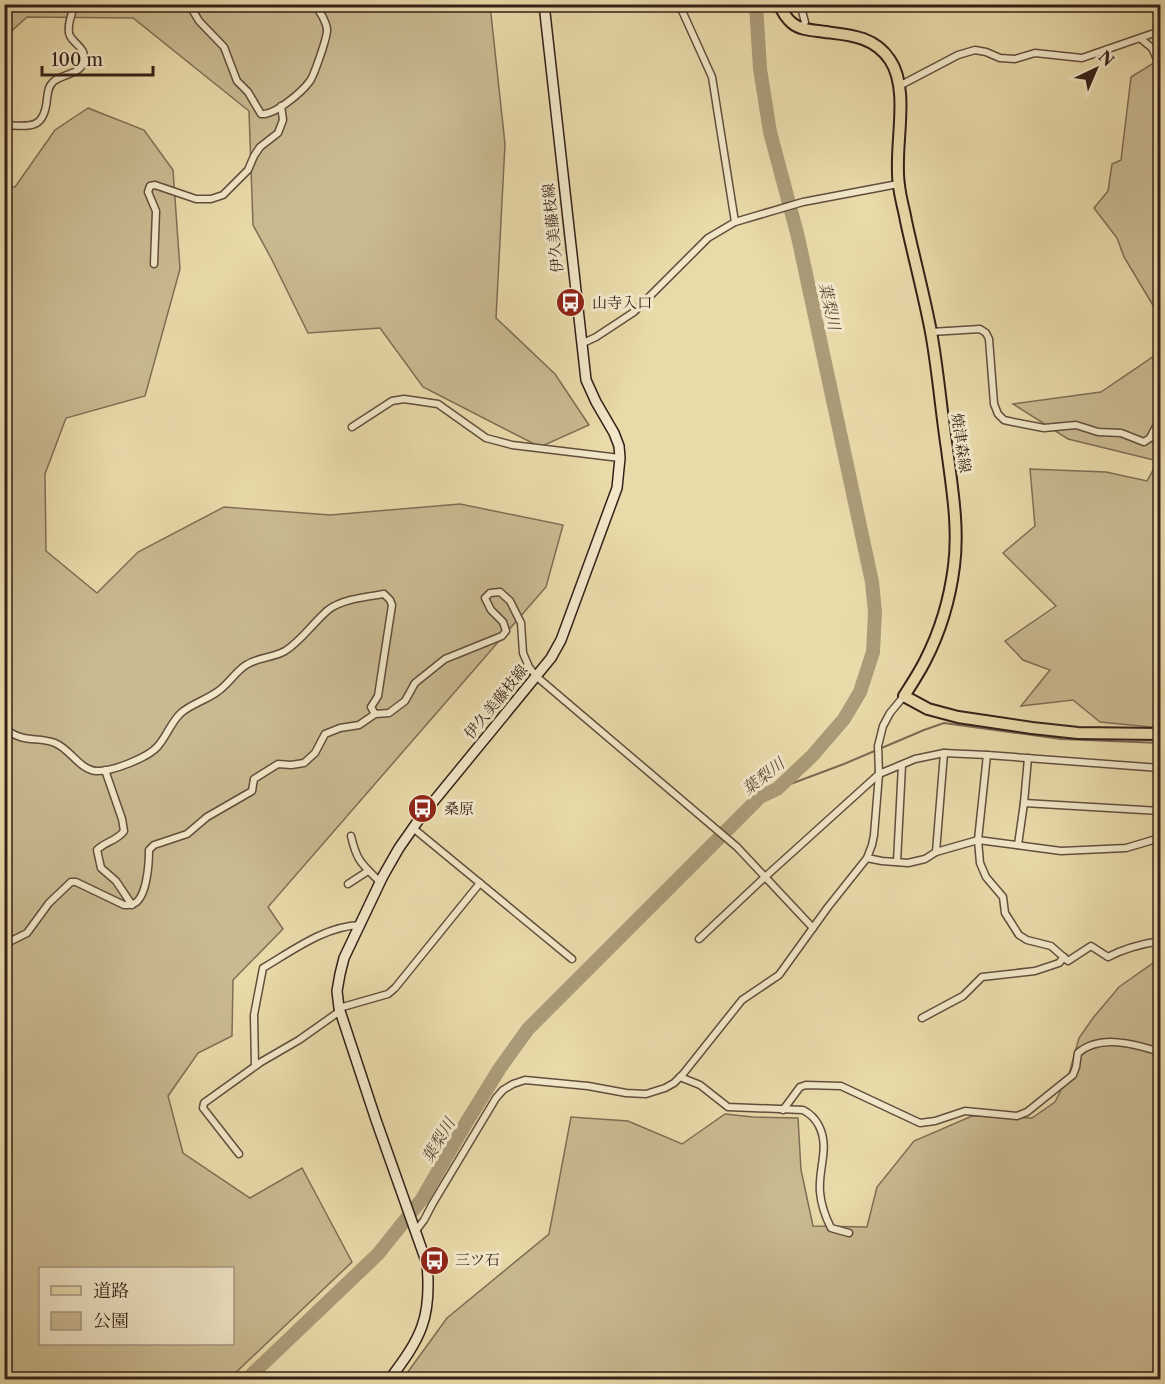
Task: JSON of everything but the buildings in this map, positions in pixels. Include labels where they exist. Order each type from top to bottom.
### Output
[{"type":"main road","name":"伊久美藤枝線","points":[[388,1380],[415,1344],[424,1323],[428,1305],[427,1264],[401,1194],[340,1009],[337,992],[344,958],[399,848],[537,677],[561,640],[616,488],[620,458],[619,446],[614,433],[586,380],[544,4]]},
{"type":"main road","points":[[779,4],[792,23],[802,28]]},
{"type":"main road","name":"焼津森線","points":[[802,28],[858,36],[869,41],[880,48],[890,59],[896,69],[899,86],[901,109],[897,150],[898,184],[931,332],[954,503],[956,537],[954,567],[940,624],[926,661],[904,696]]},
{"type":"main road","points":[[904,696],[928,709],[958,717],[1021,727],[1078,733],[1161,734]]},
{"type":"street","points":[[4,125],[26,127],[34,125],[46,111],[49,87],[62,76],[77,71],[83,64],[84,55],[81,47],[69,36],[75,4]]},
{"type":"street","points":[[189,4],[199,21],[224,47],[237,81],[248,92],[261,114],[266,115],[301,91],[311,80],[326,39],[327,29],[314,4]]},
{"type":"street","points":[[679,4],[712,77],[735,222]]},
{"type":"street","points":[[800,4],[805,22],[802,28]]},
{"type":"street","points":[[899,86],[958,55],[975,50],[1000,58],[1015,58],[1035,53],[1082,58],[1161,31]]},
{"type":"street","points":[[1141,39],[1152,48],[1161,66]]},
{"type":"street","points":[[154,264],[156,211],[148,192],[150,186],[155,184],[196,199],[211,199],[223,195],[248,170],[260,147],[278,133],[283,120],[281,106]]},
{"type":"street","points":[[581,344],[634,312],[708,238],[735,222],[803,202],[898,184]]},
{"type":"street","points":[[931,332],[980,329],[986,333],[990,339],[994,404],[998,414],[1004,420],[1044,428],[1076,425],[1098,432],[1121,433],[1144,442],[1150,438],[1161,419]]},
{"type":"street","points":[[352,427],[392,401],[404,399],[438,404],[486,438],[512,445],[620,458]]},
{"type":"street","points":[[4,948],[9,942],[27,933],[49,903],[71,882],[76,882],[123,905],[132,905],[141,898],[149,862],[149,850],[154,845],[187,834],[207,817],[252,791],[254,779],[278,764],[304,763],[315,753],[326,734],[340,728],[359,725],[375,714],[389,713],[405,701],[415,683],[445,659],[502,636],[506,631],[503,622],[491,610],[485,598],[489,593],[500,592],[510,601],[520,623],[523,653],[529,667],[537,677],[737,847],[813,928]]},
{"type":"street","points":[[4,728],[21,738],[49,741],[59,745],[92,771],[127,764],[156,749],[182,712],[216,693],[246,664],[282,653],[291,647],[329,609],[364,597],[384,594],[392,605],[378,696],[371,707],[375,714]]},
{"type":"street","points":[[414,1229],[424,1220],[495,1098],[502,1090],[525,1080],[588,1086],[627,1094],[646,1094],[665,1088],[680,1077],[742,1000],[779,975],[867,858],[874,836],[879,774],[878,746],[883,726],[904,696]]},
{"type":"street","points":[[936,852],[944,753]]},
{"type":"street","points":[[699,939],[879,774],[915,759],[944,753],[1161,768]]},
{"type":"street","points":[[987,755],[978,840],[980,863],[986,877],[1003,897],[1005,913],[1019,935],[1027,940],[1051,946],[1068,961],[1091,946],[1108,957],[1123,949],[1161,941]]},
{"type":"street","points":[[1018,844],[1028,759]]},
{"type":"street","points":[[897,862],[902,765]]},
{"type":"street","points":[[105,770],[124,831],[120,837],[100,846],[97,850],[101,868],[116,881],[132,905]]},
{"type":"street","points":[[1024,803],[1161,811]]},
{"type":"street","points":[[413,828],[572,958]]},
{"type":"street","points":[[351,836],[354,851],[360,861],[380,882]]},
{"type":"street","points":[[867,858],[908,864],[925,859],[936,852],[978,840],[1061,850],[1126,848],[1161,840]]},
{"type":"street","points":[[348,884],[368,872]]},
{"type":"street","points":[[238,1154],[203,1108],[204,1103],[340,1009],[388,994],[480,884]]},
{"type":"street","points":[[255,1066],[254,1015],[263,969],[312,939],[349,926],[360,926]]},
{"type":"street","points":[[922,1018],[963,996],[982,977],[1035,971],[1059,963],[1064,957]]},
{"type":"street","points":[[783,1110],[800,1087],[806,1085],[841,1086],[920,1123],[936,1121],[964,1110],[1017,1116],[1027,1112],[1073,1075],[1078,1053],[1083,1049],[1092,1045],[1119,1042],[1161,1052]]},
{"type":"street","points":[[680,1077],[700,1085],[728,1107],[803,1110],[810,1113],[824,1136],[820,1191],[823,1210],[831,1228],[849,1233]]},
{"type":"green space","points":[[5,5],[490,5],[505,144],[496,318],[555,374],[589,425],[540,447],[423,387],[380,328],[308,333],[253,225],[249,111],[133,18],[27,17],[5,37]]},
{"type":"green space","points":[[1160,59],[1160,317],[1124,257],[1117,238],[1094,208],[1108,191],[1112,164],[1121,160],[1131,77]]},
{"type":"green space","points":[[88,108],[144,130],[173,170],[180,269],[145,396],[66,418],[45,474],[46,551],[97,593],[138,552],[224,507],[330,515],[460,504],[563,525],[546,587],[268,907],[283,929],[233,980],[232,1036],[198,1053],[168,1096],[183,1153],[250,1198],[302,1168],[352,1262],[229,1379],[5,1379],[4,187],[15,187],[55,130]]},
{"type":"green space","points":[[1160,352],[1160,728],[1100,722],[1073,700],[1021,706],[1050,670],[1023,660],[1005,641],[1056,606],[1003,553],[1035,526],[1030,469],[1106,472],[1147,481],[1158,461],[1068,439],[1013,404],[1101,392]]},
{"type":"green space","points":[[1160,960],[1160,1379],[402,1380],[447,1318],[549,1234],[571,1117],[628,1121],[682,1144],[725,1114],[798,1118],[801,1170],[813,1226],[867,1227],[877,1187],[914,1141],[972,1116],[1032,1118],[1055,1102],[1069,1074],[1079,1038],[1093,1018],[1119,987]]},
{"type":"waterway","name":"葉梨川","points":[[246,1380],[378,1254],[422,1199],[500,1068],[528,1029],[760,797],[777,789],[812,756],[844,719],[860,692],[873,652],[875,612],[872,582],[798,237],[770,132],[760,69],[756,4]]},
{"type":"waterway","points":[[777,789],[944,723],[1061,739],[1160,743]]},
{"type":"place","name":"山寺入口","points":[[571,303]]},
{"type":"place","name":"桑原","points":[[423,809]]},
{"type":"place","name":"三ツ石","points":[[434,1260]]}]
